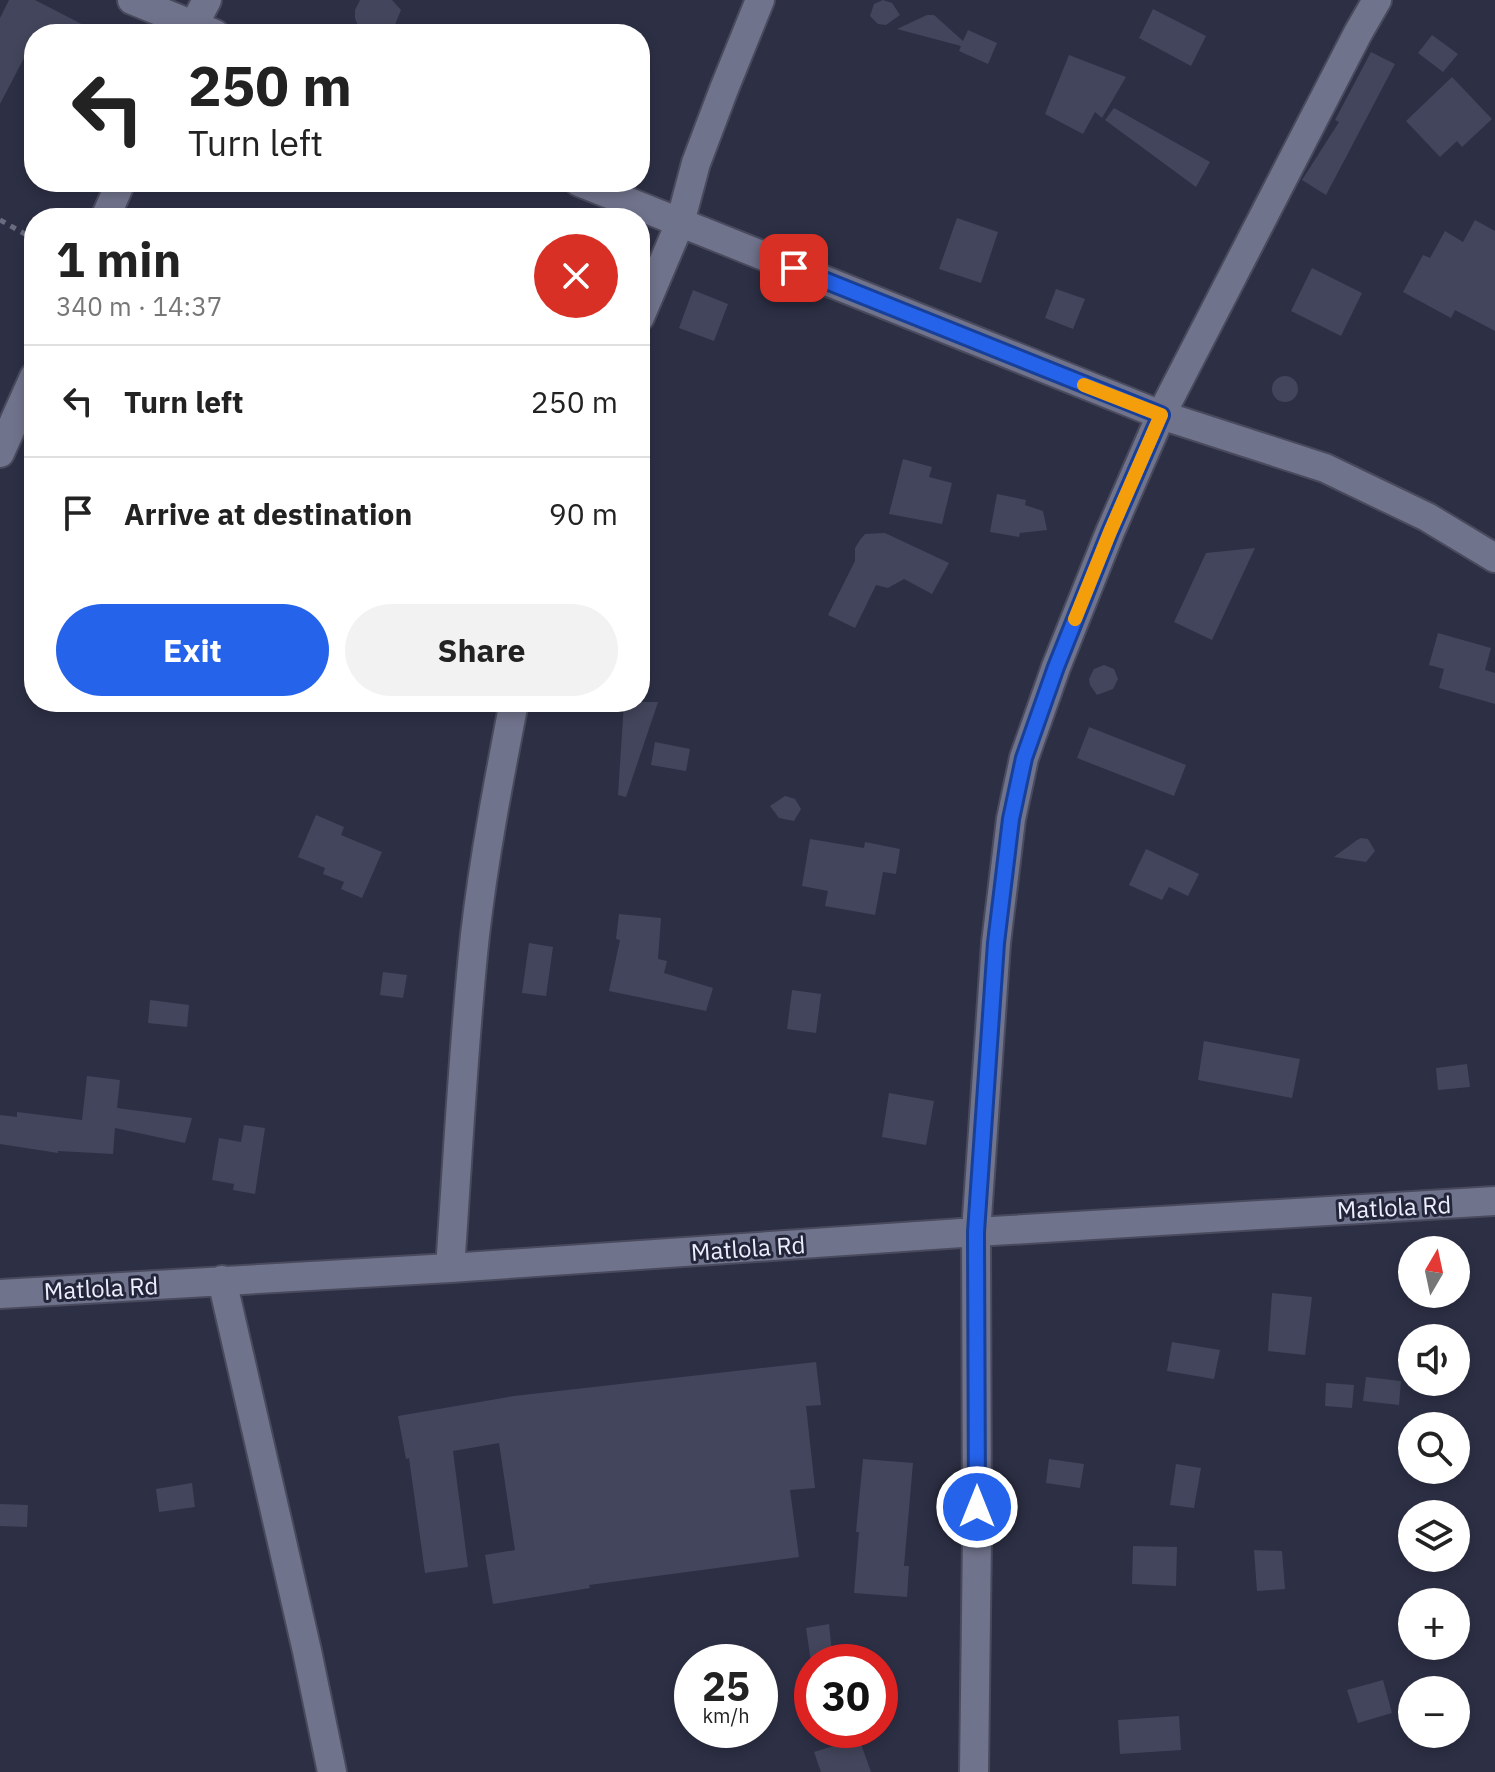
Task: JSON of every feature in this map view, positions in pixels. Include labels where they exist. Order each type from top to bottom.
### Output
[{"type":"street","points":[[132,0],[184,24]]},
{"type":"street","points":[[201,24],[207,0]]},
{"type":"street","points":[[650,294],[680,223],[696,163],[760,0]]},
{"type":"street","points":[[974,1772],[976,1232],[996,943],[1011,819],[1024,758],[1056,667],[1161,415],[1377,0]]},
{"type":"street","points":[[604,192],[643,208]]},
{"type":"street","points":[[650,211],[1161,415],[1325,468],[1427,517],[1495,558]]},
{"type":"street","points":[[0,452],[24,399]]},
{"type":"street","points":[[450,1268],[475,935],[495,799],[512,712]]},
{"type":"street","name":"Matlola Rd","points":[[0,1294],[1495,1201]]},
{"type":"street","points":[[222,1280],[332,1772]]},
{"type":"path","points":[[0,220],[24,233]]},
{"type":"building","points":[[9,0],[35,0],[82,24],[24,24],[24,58],[0,104],[0,18]]},
{"type":"building","points":[[360,0],[392,0],[401,10],[395,24],[357,24],[355,10]]},
{"type":"building","points":[[883,0],[892,3],[900,15],[886,25],[878,24],[870,16],[874,4]]},
{"type":"building","points":[[1153,9],[1206,36],[1191,66],[1139,38]]},
{"type":"building","points":[[927,15],[934,15],[963,41],[968,30],[997,43],[988,64],[959,51],[961,46],[897,29]]},
{"type":"building","points":[[1432,35],[1458,54],[1443,72],[1418,53]]},
{"type":"building","points":[[1371,52],[1395,64],[1326,195],[1302,180],[1339,122],[1335,120]]},
{"type":"building","points":[[1069,55],[1126,77],[1102,118],[1095,112],[1083,134],[1045,114]]},
{"type":"building","points":[[1452,77],[1492,119],[1462,147],[1457,141],[1440,157],[1406,121]]},
{"type":"building","points":[[1114,108],[1210,162],[1196,187],[1105,120]]},
{"type":"building","points":[[957,218],[998,232],[981,283],[939,269]]},
{"type":"building","points":[[1475,220],[1495,231],[1495,331],[1455,310],[1451,318],[1403,292],[1423,255],[1430,258],[1445,231],[1463,242]]},
{"type":"building","points":[[1312,268],[1362,293],[1341,336],[1291,311]]},
{"type":"building","points":[[1056,289],[1085,299],[1073,329],[1045,318]]},
{"type":"building","points":[[693,290],[728,304],[714,341],[679,328]]},
{"type":"building","points":[[1285,376],[1294,380],[1298,389],[1294,398],[1285,402],[1276,398],[1272,389],[1276,380]]},
{"type":"building","points":[[903,459],[932,467],[929,477],[952,483],[942,524],[889,514]]},
{"type":"building","points":[[997,494],[1026,500],[1025,505],[1043,511],[1047,530],[1020,533],[1019,537],[990,532]]},
{"type":"building","points":[[885,533],[949,563],[932,594],[904,579],[888,588],[876,585],[855,628],[828,615],[855,561],[855,548],[860,540],[865,534]]},
{"type":"building","points":[[1255,548],[1212,640],[1174,622],[1206,553]]},
{"type":"building","points":[[1438,633],[1491,648],[1485,670],[1495,673],[1495,704],[1439,688],[1444,669],[1429,665]]},
{"type":"building","points":[[1104,665],[1114,669],[1118,679],[1113,689],[1097,695],[1089,679],[1094,669]]},
{"type":"building","points":[[650,702],[658,702],[626,797],[618,795],[623,712],[650,712]]},
{"type":"building","points":[[1089,727],[1186,765],[1174,796],[1077,758]]},
{"type":"building","points":[[655,742],[690,749],[686,771],[651,765]]},
{"type":"building","points":[[785,796],[795,799],[801,809],[794,821],[779,818],[770,806]]},
{"type":"building","points":[[316,815],[344,827],[341,835],[382,852],[362,898],[341,889],[344,882],[323,874],[325,868],[298,857]]},
{"type":"building","points":[[810,839],[864,848],[865,842],[900,849],[896,874],[883,872],[875,915],[825,906],[828,891],[802,886]]},
{"type":"building","points":[[1368,839],[1375,851],[1366,862],[1334,857],[1357,840]]},
{"type":"building","points":[[1146,849],[1199,874],[1188,896],[1169,887],[1162,900],[1129,885]]},
{"type":"building","points":[[619,914],[661,918],[658,959],[667,961],[664,973],[713,988],[706,1011],[609,991],[620,940],[616,939]]},
{"type":"building","points":[[529,943],[553,947],[546,996],[522,993]]},
{"type":"building","points":[[383,972],[407,975],[403,998],[380,995]]},
{"type":"building","points":[[792,990],[821,994],[816,1033],[787,1029]]},
{"type":"building","points":[[150,1000],[189,1005],[187,1027],[148,1023]]},
{"type":"building","points":[[1204,1041],[1300,1059],[1292,1098],[1198,1080]]},
{"type":"building","points":[[1467,1064],[1470,1087],[1438,1090],[1436,1068]]},
{"type":"building","points":[[87,1076],[120,1080],[117,1108],[192,1118],[185,1143],[115,1128],[113,1154],[58,1153],[0,1144],[0,1115],[17,1117],[17,1112],[82,1120]]},
{"type":"building","points":[[889,1093],[934,1101],[926,1145],[882,1137]]},
{"type":"building","points":[[244,1125],[265,1128],[255,1194],[233,1190],[234,1184],[212,1180],[219,1138],[241,1142]]},
{"type":"building","points":[[1272,1293],[1312,1297],[1305,1355],[1268,1351]]},
{"type":"building","points":[[1172,1342],[1220,1350],[1214,1379],[1167,1371]]},
{"type":"building","points":[[816,1362],[821,1405],[806,1406],[815,1488],[790,1490],[799,1557],[589,1585],[590,1588],[493,1604],[485,1555],[515,1550],[499,1443],[453,1451],[468,1567],[425,1573],[409,1458],[406,1459],[398,1416],[514,1396]]},
{"type":"building","points":[[1366,1377],[1398,1381],[1399,1405],[1363,1401]]},
{"type":"building","points":[[1326,1383],[1354,1385],[1352,1408],[1325,1406]]},
{"type":"building","points":[[863,1459],[913,1463],[904,1566],[909,1566],[907,1597],[854,1593]]},
{"type":"building","points":[[1049,1459],[1084,1464],[1080,1488],[1046,1483]]},
{"type":"building","points":[[1176,1464],[1201,1468],[1194,1508],[1170,1505]]},
{"type":"building","points":[[192,1483],[195,1507],[159,1512],[156,1489]]},
{"type":"building","points":[[0,1504],[28,1505],[27,1527],[0,1526]]},
{"type":"building","points":[[1133,1546],[1177,1547],[1176,1586],[1132,1584]]},
{"type":"building","points":[[1254,1550],[1282,1551],[1285,1589],[1257,1591]]},
{"type":"building","points":[[829,1624],[831,1644],[808,1644],[806,1628]]},
{"type":"building","points":[[1383,1680],[1392,1713],[1358,1723],[1347,1690]]},
{"type":"building","points":[[1179,1716],[1181,1750],[1120,1754],[1118,1720]]},
{"type":"building","points":[[827,1748],[863,1748],[871,1772],[821,1772],[814,1752]]},
{"type":"slow traffic","points":[[1075,619],[1161,415],[1084,385]]},
{"type":"route","points":[[794,268],[1161,415],[1056,667],[1024,758],[1011,819],[996,943],[976,1232],[977,1507]]}]
